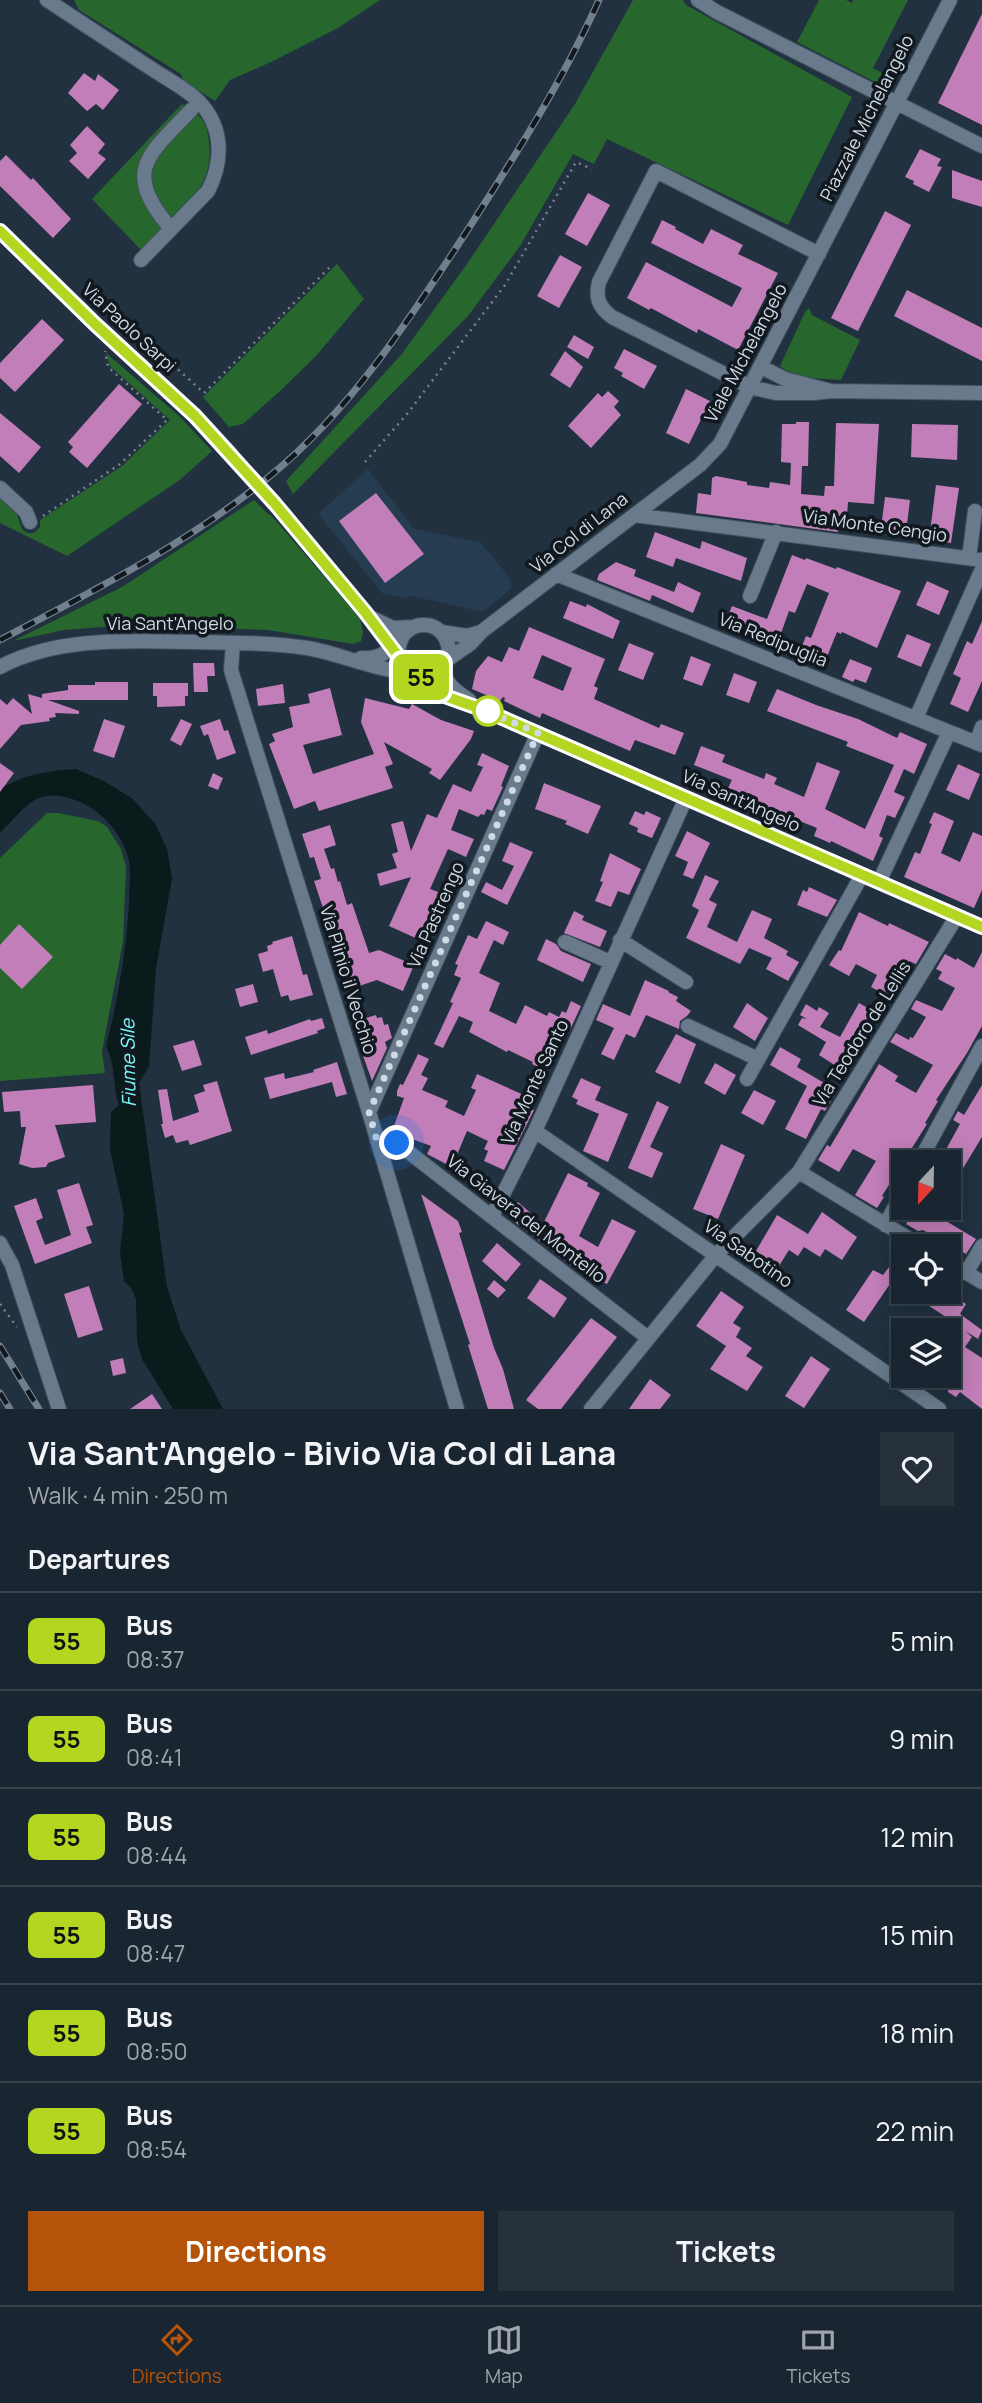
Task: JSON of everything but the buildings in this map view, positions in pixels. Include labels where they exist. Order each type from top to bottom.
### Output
[{"type":"street","points":[[47,0],[191,96],[206,110],[214,125],[219,153],[215,179],[208,191],[141,260]]},
{"type":"street","points":[[698,0],[982,146]]},
{"type":"street","name":"Piazzale Michelangelo","points":[[819,254],[950,0]]},
{"type":"street","points":[[167,224],[146,194],[144,179],[148,160],[157,146],[191,110]]},
{"type":"street","points":[[819,254],[656,171],[599,282],[598,301],[612,317],[750,387],[776,393],[982,393]]},
{"type":"street","name":"Via Paolo Sarpi","points":[[0,231],[195,416],[231,454]]},
{"type":"street","name":"Viale Michelangelo","points":[[700,465],[720,444],[819,254]]},
{"type":"street","points":[[761,367],[785,379],[831,391]]},
{"type":"street","name":"Via Col di Lana","points":[[443,663],[470,645],[481,632],[700,465]]},
{"type":"street","points":[[0,488],[35,520]]},
{"type":"street","points":[[275,504],[392,649],[413,670]]},
{"type":"street","name":"Via Monte Cengio","points":[[634,515],[976,559],[975,512]]},
{"type":"street","name":"Via Monte Cengio","points":[[750,596],[776,532]]},
{"type":"street","points":[[916,718],[982,569]]},
{"type":"street","name":"Via Redipuglia","points":[[556,574],[979,744],[982,727]]},
{"type":"street","points":[[368,618],[386,626],[409,630],[427,625],[441,632],[467,636],[481,632]]},
{"type":"street","points":[[348,656],[362,654],[373,645],[375,632],[368,618]]},
{"type":"street","points":[[392,649],[409,630]]},
{"type":"street","points":[[409,630],[401,640],[399,652],[413,670]]},
{"type":"street","name":"Via Sant'Angelo","points":[[441,632],[448,648],[443,663],[446,680],[484,710]]},
{"type":"street","name":"Via Sant'Angelo","points":[[0,667],[39,652],[89,644],[138,641],[305,648],[372,658],[392,649]]},
{"type":"street","name":"Via Plinio il Vecchio","points":[[233,643],[231,670],[369,1112],[457,1409]]},
{"type":"street","name":"Via Sant'Angelo","points":[[348,656],[398,672],[431,672],[443,663]]},
{"type":"street","name":"Via Sant'Angelo","points":[[413,670],[442,695],[538,733],[982,927]]},
{"type":"street","points":[[879,882],[949,732]]},
{"type":"street","name":"Via Pastrengo","points":[[369,1112],[538,733]]},
{"type":"street","name":"Via Monte Santo","points":[[492,1216],[535,1131],[686,798]]},
{"type":"street","points":[[747,1079],[862,875]]},
{"type":"street","name":"Via Teodoro de Lellis","points":[[799,1172],[957,916]]},
{"type":"street","points":[[620,940],[687,982]]},
{"type":"street","points":[[565,942],[610,962]]},
{"type":"street","points":[[688,1026],[758,1059]]},
{"type":"street","points":[[925,1150],[982,1045]]},
{"type":"street","name":"Via Sabotino","points":[[535,1131],[939,1409]]},
{"type":"street","name":"Via Giavera del Montello","points":[[377,1141],[388,1139],[397,1143],[648,1338]]},
{"type":"street","points":[[591,1409],[716,1255],[799,1172],[900,1234]]},
{"type":"street","points":[[885,1225],[891,1214]]},
{"type":"street","points":[[0,1242],[12,1265],[60,1409]]},
{"type":"street","points":[[966,1273],[982,1246]]},
{"type":"street","points":[[961,1270],[982,1282]]},
{"type":"path","points":[[365,462],[407,414],[505,285],[576,162],[592,169]]},
{"type":"path","points":[[116,313],[204,393],[332,265]]},
{"type":"path","points":[[35,520],[120,464],[167,420],[108,367],[105,350]]},
{"type":"shaded area","points":[[368,469],[413,528],[481,543],[509,577],[512,588],[483,612],[412,596],[406,598],[383,594],[318,514]]},
{"type":"green space","points":[[74,0],[380,0],[338,28],[230,80],[215,101],[183,81],[181,74],[79,10]]},
{"type":"green space","points":[[633,0],[683,0],[686,5],[852,97],[788,225],[607,139],[594,164],[573,154],[520,246],[468,316],[293,494],[286,481],[401,355],[467,264],[575,104]]},
{"type":"green space","points":[[819,0],[846,0],[852,3],[853,0],[908,0],[873,68],[882,73],[877,83],[797,42]]},
{"type":"green space","points":[[182,104],[199,116],[206,128],[209,160],[206,175],[190,203],[141,250],[92,199]]},
{"type":"green space","points":[[337,264],[364,299],[316,356],[279,392],[243,424],[229,427],[203,397]]},
{"type":"green space","points":[[809,308],[812,315],[860,340],[841,380],[801,376],[780,366]]},
{"type":"green space","points":[[106,353],[178,415],[212,451],[181,479],[67,556],[0,523],[0,498],[16,512],[23,530],[34,533],[40,527],[40,520],[122,466],[170,420],[110,366]]},
{"type":"green space","points":[[254,500],[270,514],[360,618],[363,633],[361,641],[353,644],[268,630],[114,626],[64,630],[13,641],[122,587]]},
{"type":"green space","points":[[47,813],[98,821],[107,827],[121,849],[126,867],[123,942],[102,1051],[105,1073],[0,1081],[0,858]]},
{"type":"water","name":"Fiume Sile","points":[[76,769],[104,781],[133,799],[156,825],[167,849],[172,878],[156,969],[149,1066],[139,1083],[167,1287],[181,1330],[223,1409],[173,1409],[142,1359],[137,1341],[136,1299],[124,1281],[120,1253],[124,1214],[110,1149],[111,1112],[119,1105],[106,1046],[126,940],[130,877],[126,852],[117,834],[104,818],[89,806],[65,797],[43,797],[35,800],[0,833],[0,789],[37,774]]},
{"type":"tunnel","points":[[231,454],[275,504]]},
{"type":"railway","points":[[0,640],[140,565],[207,523],[270,476],[327,422],[377,363],[465,234],[553,90],[599,0]]},
{"type":"railway","points":[[0,1346],[39,1409]]},
{"type":"railway","points":[[0,1393],[10,1409]]},
{"type":"bus line","name":"55","points":[[0,231],[195,416],[231,454],[365,612],[405,665],[419,673],[433,689],[454,701],[484,710],[982,927]]},
{"type":"route","points":[[397,1143],[388,1139],[377,1141],[369,1112],[538,733],[484,710],[488,711]]}]
